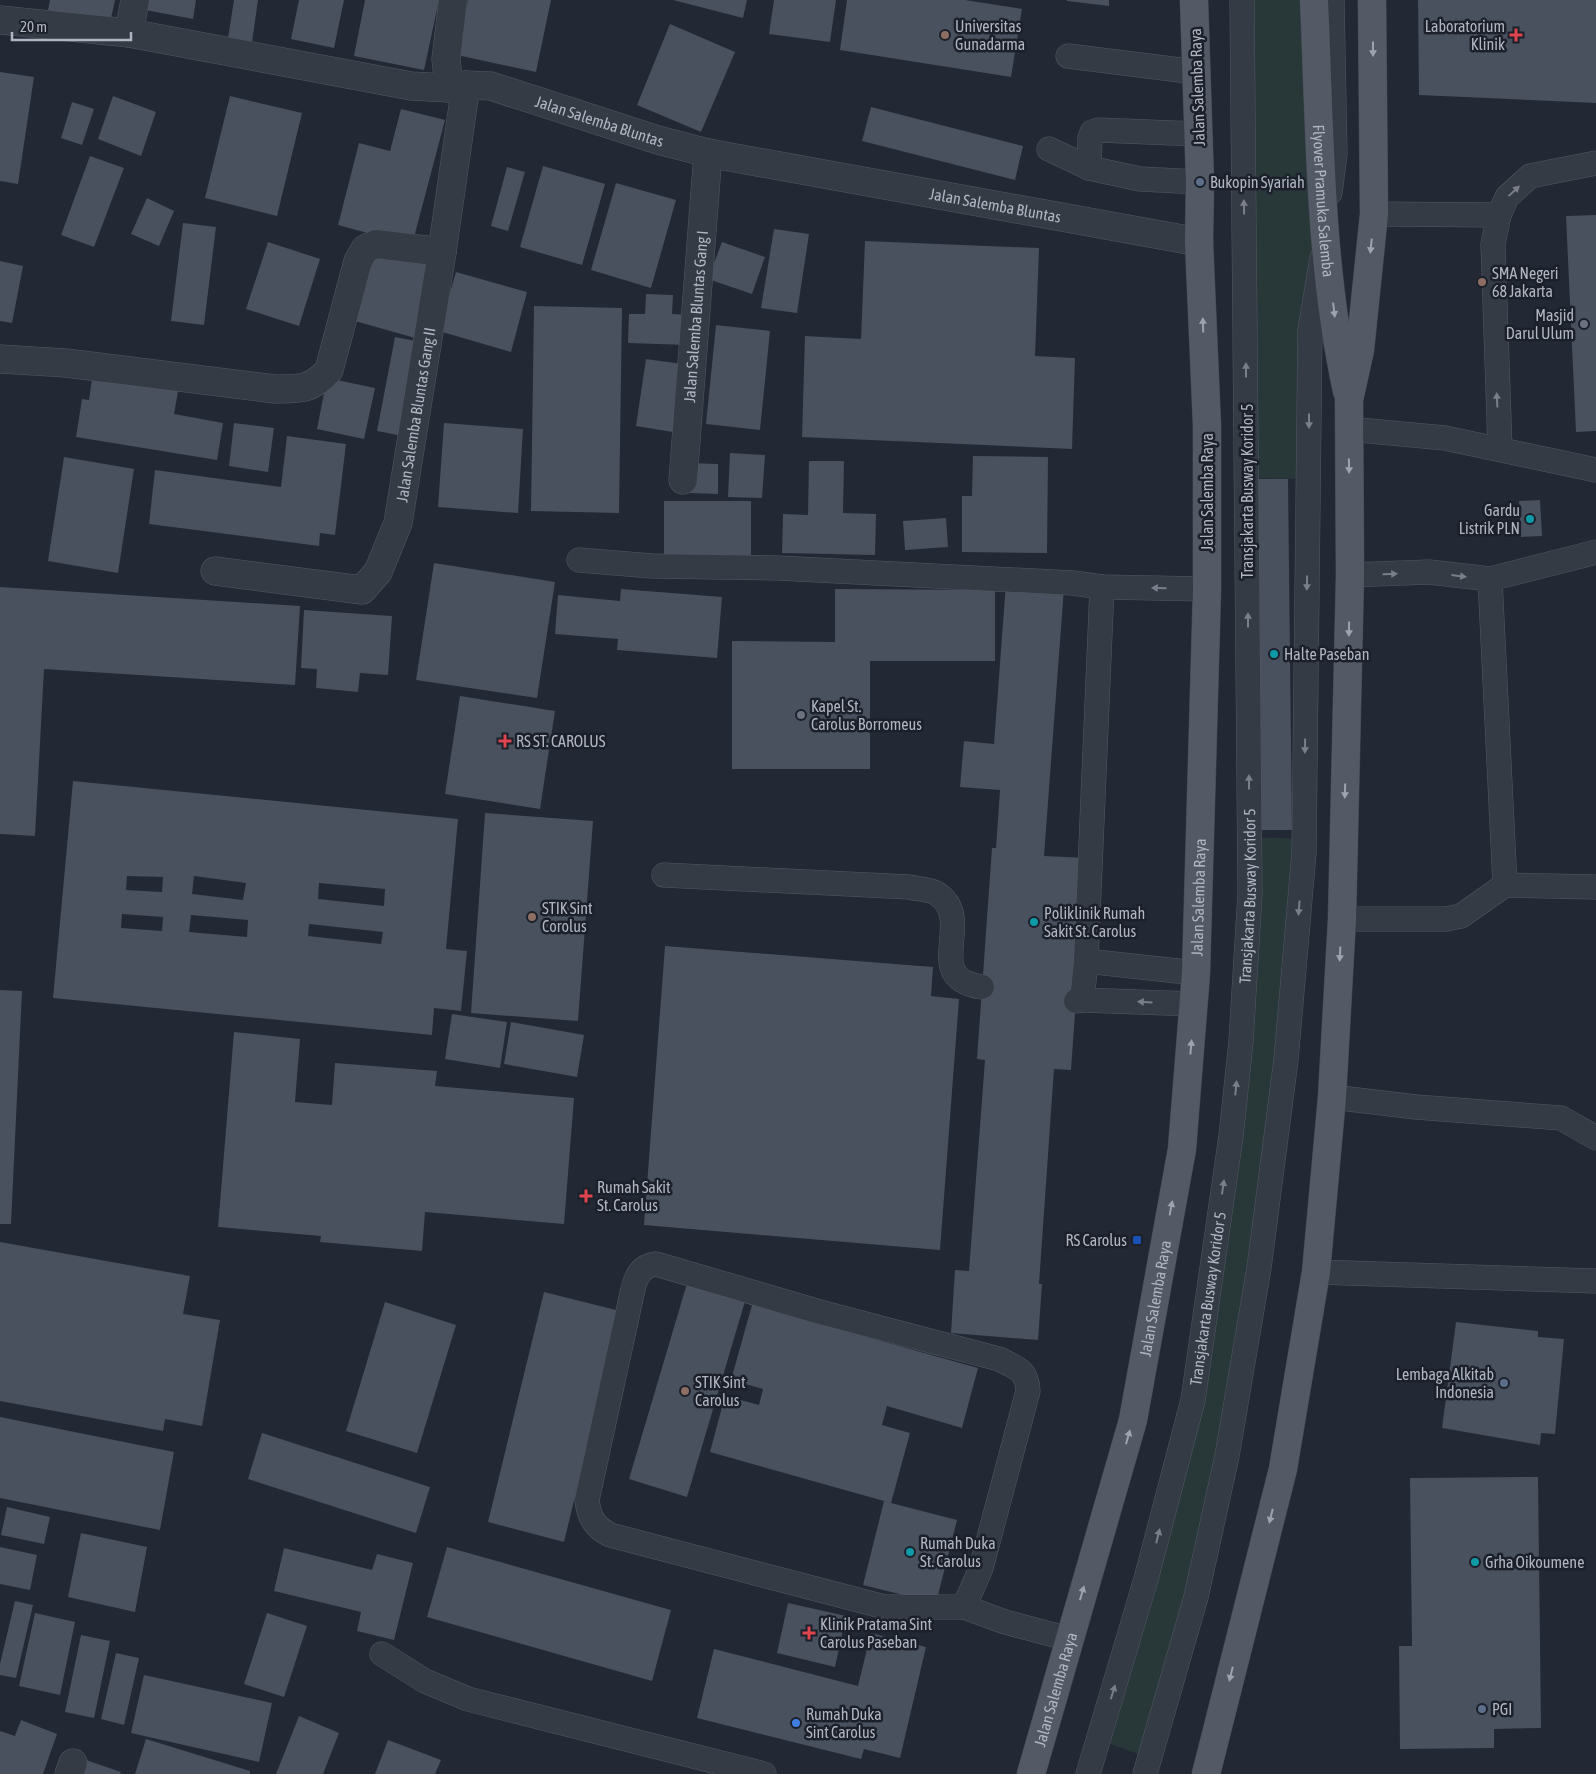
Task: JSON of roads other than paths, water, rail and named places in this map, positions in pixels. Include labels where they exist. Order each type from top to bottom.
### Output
[{"type":"main road","name":"Jalan Salemba Raya","points":[[1031,1774],[1133,1420],[1182,1149],[1196,973],[1207,589],[1207,426],[1199,242],[1200,182],[1194,0]]},
{"type":"main road","name":"Flyover Pramuka Salemba","points":[[1314,0],[1325,236],[1340,358],[1349,400]]},
{"type":"main road","points":[[1206,1774],[1283,1469],[1316,1272],[1332,1097],[1342,919],[1350,575],[1349,400],[1360,350],[1374,214],[1372,0]]},
{"type":"street","points":[[129,33],[135,0]]},
{"type":"street","name":"Jalan Salemba Bluntas Gang II","points":[[215,571],[362,590],[378,572],[398,523],[442,252],[458,86],[446,60],[453,0]]},
{"type":"street","name":"Jalan Salemba Bluntas","points":[[0,20],[129,33],[411,86],[491,86],[658,140],[708,153],[1199,242]]},
{"type":"street","name":"Jalan Salemba Bluntas Gang I","points":[[683,480],[708,153]]},
{"type":"street","points":[[0,359],[66,363],[274,389],[302,389],[319,382],[329,370],[358,261],[365,249],[376,244],[442,252]]},
{"type":"lane","name":"Transjakarta Busway Koridor 5","points":[[1088,1774],[1146,1579],[1192,1400],[1231,1136],[1240,1041],[1250,893],[1242,0]]},
{"type":"lane","points":[[1145,1774],[1196,1598],[1227,1456],[1259,1268],[1286,1060],[1304,853],[1310,330],[1325,236],[1335,154],[1332,0]]},
{"type":"lane","points":[[1068,56],[1196,72]]},
{"type":"lane","points":[[1089,168],[1090,138],[1092,132],[1098,130],[1198,134]]},
{"type":"lane","points":[[1049,149],[1089,168],[1140,179],[1200,182]]},
{"type":"lane","points":[[1500,449],[1493,244],[1498,215],[1507,197],[1530,176],[1596,163]]},
{"type":"lane","points":[[1374,214],[1498,215]]},
{"type":"lane","points":[[1348,429],[1445,438],[1596,470]]},
{"type":"lane","points":[[1350,575],[1429,572],[1490,580],[1596,552]]},
{"type":"lane","points":[[579,560],[652,566],[778,568],[1073,583],[1102,587],[1207,589]]},
{"type":"lane","points":[[1490,580],[1505,885]]},
{"type":"lane","points":[[1102,587],[1086,962],[1079,1001],[1194,1004]]},
{"type":"lane","points":[[664,875],[909,887],[934,892],[948,906],[953,920],[951,966],[956,978],[965,984],[982,987]]},
{"type":"lane","points":[[1342,919],[1446,920],[1460,916],[1505,885],[1596,887]]},
{"type":"lane","points":[[1086,962],[1196,973]]},
{"type":"lane","points":[[1332,1097],[1416,1107],[1561,1118],[1596,1138]]},
{"type":"lane","points":[[964,1607],[981,1568],[1028,1392],[1027,1379],[1018,1368],[999,1359],[820,1312],[656,1264],[649,1265],[640,1270],[632,1289],[587,1500],[589,1514],[597,1528],[610,1535],[884,1607],[964,1607],[1005,1622],[1069,1639]]},
{"type":"lane","points":[[1316,1272],[1596,1281]]},
{"type":"lane","points":[[382,1654],[425,1682],[468,1698],[764,1774]]},
{"type":"place","name":"Universitas Gunadarma","points":[[945,35]]},
{"type":"place","name":"Laboratorium Klinik","points":[[1516,35]]},
{"type":"place","name":"Bukopin Syariah","points":[[1200,182]]},
{"type":"place","name":"SMA Negeri 68 Jakarta","points":[[1482,282]]},
{"type":"place","name":"Masjid Darul Ulum","points":[[1584,324]]},
{"type":"place","name":"Gardu Listrik PLN","points":[[1530,519]]},
{"type":"place","name":"Halte Paseban","points":[[1274,654]]},
{"type":"place","name":"Kapel St. Carolus Borromeus","points":[[801,715]]},
{"type":"place","name":"RS ST. CAROLUS","points":[[505,741]]},
{"type":"place","name":"STIK Sint Corolus","points":[[532,917]]},
{"type":"place","name":"Poliklinik Rumah Sakit St. Carolus","points":[[1034,922]]},
{"type":"place","name":"Rumah Sakit St. Carolus","points":[[586,1196]]},
{"type":"place","name":"RS Carolus","points":[[1137,1240]]},
{"type":"place","name":"Lembaga Alkitab Indonesia","points":[[1504,1383]]},
{"type":"place","name":"STIK Sint Carolus","points":[[685,1391]]},
{"type":"place","name":"Rumah Duka St. Carolus","points":[[910,1552]]},
{"type":"place","name":"Grha Oikoumene","points":[[1475,1562]]},
{"type":"place","name":"Klinik Pratama Sint Carolus Paseban","points":[[809,1633]]},
{"type":"place","name":"PGI","points":[[1482,1709]]},
{"type":"place","name":"Rumah Duka Sint Carolus","points":[[796,1723]]}]
